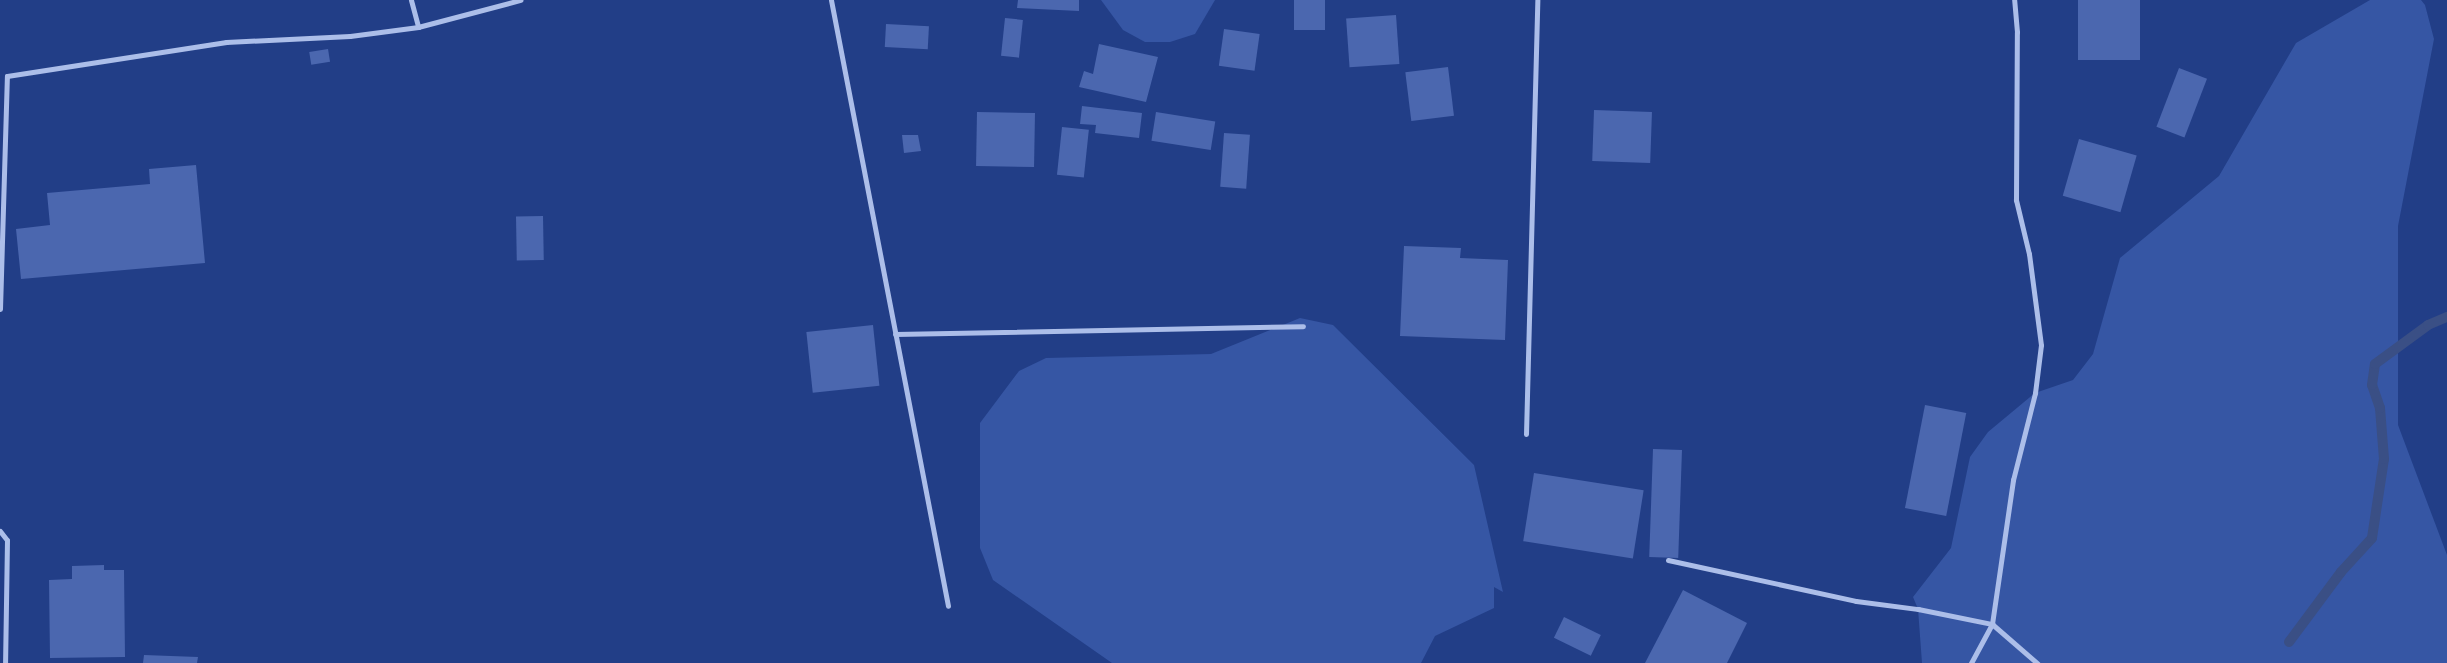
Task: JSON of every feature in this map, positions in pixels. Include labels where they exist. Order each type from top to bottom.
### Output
[{"type":"street","points":[[411,0],[418,27]]},
{"type":"street","points":[[0,309],[7,76],[226,42],[350,36],[418,27],[520,0]]},
{"type":"street","points":[[831,0],[948,606]]},
{"type":"street","points":[[1526,434],[1537,0]]},
{"type":"street","points":[[1971,663],[1992,624],[2013,480],[2035,393],[2041,345],[2029,254],[2016,200],[2017,32],[2014,0]]},
{"type":"street","points":[[895,334],[1303,326]]},
{"type":"street","points":[[0,531],[7,540],[5,663]]},
{"type":"street","points":[[1668,560],[1856,601],[1918,609],[1992,624],[2037,663]]},
{"type":"shaded area","points":[[1101,0],[1215,0],[1195,34],[1170,42],[1145,42],[1123,30]]},
{"type":"shaded area","points":[[2370,0],[2421,0],[2425,5],[2434,39],[2398,226],[2398,425],[2447,555],[2447,663],[1922,663],[1918,609],[1913,597],[1951,548],[1970,457],[1988,432],[2035,393],[2073,380],[2093,354],[2120,258],[2219,176],[2296,43]]},
{"type":"shaded area","points":[[1300,318],[1333,325],[1474,465],[1503,592],[1494,587],[1494,608],[1435,636],[1421,663],[1112,663],[993,580],[980,548],[980,423],[1019,371],[1046,358],[1211,354]]},
{"type":"building","points":[[1018,0],[1079,0],[1079,11],[1017,8]]},
{"type":"building","points":[[1294,0],[1325,0],[1325,30],[1294,30]]},
{"type":"building","points":[[2078,0],[2140,0],[2140,60],[2078,60]]},
{"type":"building","points":[[1396,15],[1399,64],[1350,67],[1346,18]]},
{"type":"building","points":[[1005,18],[1023,20],[1019,58],[1001,56]]},
{"type":"building","points":[[886,24],[929,26],[928,49],[885,47]]},
{"type":"building","points":[[1224,29],[1260,34],[1255,71],[1219,66]]},
{"type":"building","points":[[1099,44],[1158,57],[1146,102],[1079,87],[1084,71],[1093,74]]},
{"type":"building","points":[[328,49],[330,62],[311,65],[309,52]]},
{"type":"building","points":[[1448,67],[1454,116],[1411,121],[1405,72]]},
{"type":"building","points":[[2179,68],[2207,79],[2184,138],[2156,127]]},
{"type":"building","points":[[1082,106],[1142,113],[1139,138],[1095,133],[1096,125],[1080,124]]},
{"type":"building","points":[[1594,110],[1652,112],[1650,163],[1592,161]]},
{"type":"building","points":[[977,112],[1035,113],[1034,167],[976,166]]},
{"type":"building","points":[[1156,112],[1215,121],[1211,150],[1151,141]]},
{"type":"building","points":[[1062,127],[1089,130],[1084,178],[1057,175]]},
{"type":"building","points":[[1224,133],[1250,135],[1246,189],[1220,187]]},
{"type":"building","points":[[902,135],[918,135],[921,151],[904,153]]},
{"type":"building","points":[[2079,139],[2137,156],[2120,212],[2063,196]]},
{"type":"building","points":[[196,165],[205,263],[21,279],[16,229],[50,225],[47,193],[150,184],[149,169]]},
{"type":"building","points":[[516,216],[543,216],[544,260],[517,260]]},
{"type":"building","points":[[1404,246],[1461,248],[1460,258],[1508,260],[1505,340],[1400,336]]},
{"type":"building","points":[[873,325],[879,386],[813,393],[806,332]]},
{"type":"building","points":[[1925,405],[1966,413],[1946,516],[1905,508]]},
{"type":"building","points":[[1653,449],[1682,450],[1678,558],[1649,557]]},
{"type":"building","points":[[1534,473],[1644,490],[1633,559],[1523,541]]},
{"type":"building","points":[[104,565],[104,570],[124,570],[125,657],[50,658],[49,580],[72,579],[72,566]]},
{"type":"building","points":[[1683,590],[1747,623],[1727,663],[1645,663]]},
{"type":"building","points":[[1564,617],[1601,635],[1591,656],[1554,638]]},
{"type":"building","points":[[144,655],[198,657],[197,663],[143,663]]},
{"type":"waterway","points":[[2289,642],[2341,572],[2372,538],[2384,459],[2380,408],[2372,385],[2375,364],[2428,325],[2447,317]]}]
